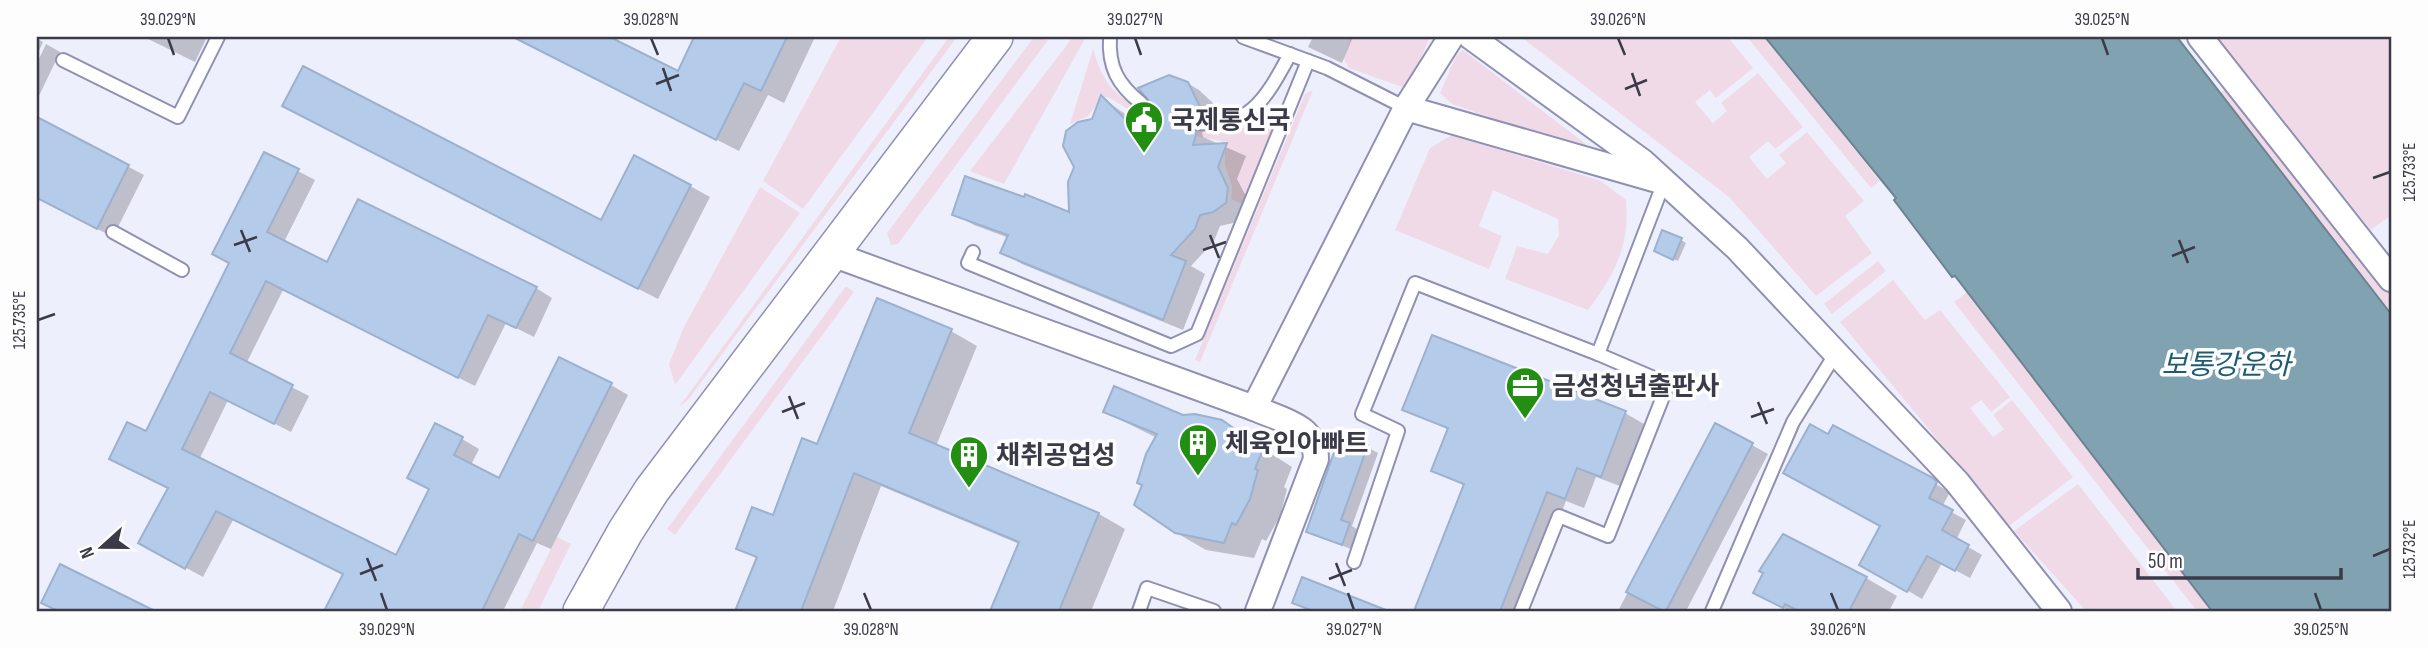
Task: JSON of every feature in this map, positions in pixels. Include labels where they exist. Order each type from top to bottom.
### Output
[{"type":"street","points":[[581,611],[652,490],[995,37]]},
{"type":"street","points":[[1254,408],[1406,108],[1451,37]]},
{"type":"street","points":[[1471,37],[1643,162],[1737,248],[1957,482],[2059,611]]},
{"type":"street","points":[[2200,37],[2391,279]]},
{"type":"street","points":[[1406,108],[1664,182]]},
{"type":"street","points":[[832,254],[1254,408],[1305,430],[1316,444],[1316,459],[1258,611]]},
{"type":"lane","points":[[63,60],[178,117],[218,37]]},
{"type":"lane","points":[[1110,37],[1114,69],[1120,87],[1141,103]]},
{"type":"lane","points":[[1243,37],[1308,61],[1406,108]]},
{"type":"lane","points":[[1191,122],[1216,126],[1236,121],[1258,104],[1290,54]]},
{"type":"lane","points":[[973,252],[968,264],[1171,346],[1196,334],[1308,61]]},
{"type":"lane","points":[[1598,354],[1664,182]]},
{"type":"lane","points":[[113,232],[182,270]]},
{"type":"lane","points":[[1354,562],[1398,431],[1362,414],[1415,283],[1668,384],[1608,536],[1559,516],[1521,611]]},
{"type":"lane","points":[[1713,611],[1793,422],[1836,353]]},
{"type":"lane","points":[[1139,611],[1147,588],[1214,611]]},
{"type":"shaded area","points":[[841,37],[928,37],[803,209],[763,181]]},
{"type":"shaded area","points":[[949,37],[957,37],[688,400],[679,407]]},
{"type":"shaded area","points":[[1034,37],[1048,40],[898,244],[891,245],[887,233]]},
{"type":"shaded area","points":[[1073,37],[1086,37],[1004,184],[970,171]]},
{"type":"shaded area","points":[[1351,37],[1430,37],[1410,84],[1402,87],[1349,68],[1344,59]]},
{"type":"shaded area","points":[[1521,37],[1728,37],[1753,68],[1716,98],[1710,90],[1695,102],[1713,123],[1727,111],[1721,103],[1758,73],[1803,127],[1775,149],[1768,141],[1749,157],[1767,179],[1786,163],[1779,155],[1807,132],[1864,201],[1845,216],[1872,253],[1816,296],[1729,197]]},
{"type":"shaded area","points":[[1747,37],[1765,37],[1880,181],[1871,188]]},
{"type":"shaded area","points":[[2217,37],[2391,37],[2391,215],[2371,230]]},
{"type":"shaded area","points":[[1093,49],[1108,84],[1137,107],[1135,113],[1108,97],[1103,97],[1088,116],[1070,124]]},
{"type":"shaded area","points":[[1463,50],[1595,151],[1591,153],[1452,104],[1440,93],[1456,56]]},
{"type":"shaded area","points":[[2228,87],[2391,293],[2391,314],[2220,93]]},
{"type":"shaded area","points":[[1313,90],[1200,362],[1195,360],[1305,94]]},
{"type":"shaded area","points":[[1269,111],[1273,120],[1273,132],[1244,205],[1231,199],[1232,186],[1225,165],[1225,145],[1221,141],[1190,135],[1192,130],[1223,132],[1243,128]]},
{"type":"shaded area","points":[[1452,135],[1601,181],[1626,200],[1626,232],[1619,259],[1588,310],[1505,279],[1517,246],[1548,254],[1559,235],[1558,219],[1493,190],[1479,226],[1502,236],[1489,269],[1395,230],[1430,148]]},
{"type":"shaded area","points":[[760,187],[800,213],[675,385],[669,364],[684,327]]},
{"type":"shaded area","points":[[1878,261],[1886,271],[1832,314],[1824,304]]},
{"type":"shaded area","points":[[1893,280],[1925,320],[1940,310],[2010,397],[1991,412],[1981,400],[1970,408],[1993,437],[2004,429],[1993,415],[2012,400],[2073,477],[2009,526],[1840,322]]},
{"type":"shaded area","points":[[846,286],[854,292],[675,535],[667,529]]},
{"type":"shaded area","points":[[1967,292],[2212,611],[2197,611],[1954,302]]},
{"type":"shaded area","points":[[2078,484],[2177,611],[2086,611],[2014,531]]},
{"type":"shaded area","points":[[557,537],[571,544],[538,611],[520,611]]},
{"type":"water","name":"보통강운하","points":[[1765,37],[2177,37],[2391,314],[2391,611],[2212,611],[1955,276],[1952,277],[1894,200],[1896,198]]},
{"type":"building","points":[[513,37],[610,37],[678,71],[694,37],[787,37],[761,91],[744,83],[716,140]]},
{"type":"building","points":[[303,66],[601,220],[634,155],[691,185],[638,289],[282,106]]},
{"type":"building","points":[[1169,75],[1188,82],[1203,113],[1188,114],[1182,121],[1186,129],[1197,131],[1193,145],[1227,143],[1218,167],[1228,188],[1226,203],[1213,212],[1200,215],[1195,229],[1171,255],[1186,261],[1163,320],[1000,253],[1008,235],[952,215],[965,176],[1024,197],[1025,194],[1069,212],[1068,182],[1074,167],[1063,146],[1066,131],[1078,122],[1092,119],[1101,95],[1125,119],[1131,106],[1145,111],[1149,101],[1138,88]]},
{"type":"building","points":[[37,117],[129,165],[97,229],[37,198]]},
{"type":"building","points":[[264,152],[299,169],[267,232],[327,262],[358,199],[537,287],[516,328],[488,315],[458,378],[266,281],[230,353],[293,385],[274,424],[210,392],[182,449],[396,555],[429,489],[407,478],[435,423],[463,437],[454,455],[499,478],[559,357],[612,383],[533,541],[519,534],[482,611],[324,611],[343,574],[216,511],[185,569],[138,543],[168,488],[109,459],[127,422],[146,431],[229,263],[212,254]]},
{"type":"building","points":[[1662,230],[1682,238],[1673,260],[1654,251]]},
{"type":"building","points":[[877,298],[952,329],[909,433],[1099,513],[1059,611],[990,611],[1019,542],[854,473],[801,611],[735,611],[757,557],[736,549],[752,507],[773,515],[802,438],[817,444]]},
{"type":"building","name":"금성청년출판사","points":[[1432,335],[1626,411],[1601,477],[1577,468],[1565,499],[1547,492],[1500,611],[1414,611],[1464,484],[1431,471],[1448,428],[1402,410]]},
{"type":"building","name":"체육인아빠트","points":[[1114,386],[1183,415],[1195,414],[1222,420],[1263,449],[1255,469],[1258,470],[1250,499],[1236,525],[1232,523],[1224,543],[1175,533],[1134,505],[1142,485],[1137,483],[1146,454],[1157,434],[1103,412]]},
{"type":"building","points":[[1715,423],[1753,443],[1666,611],[1663,611],[1626,592]]},
{"type":"building","points":[[1810,424],[1828,434],[1833,425],[1937,482],[1929,498],[1953,510],[1942,530],[1969,545],[1955,571],[1927,556],[1907,592],[1859,565],[1880,526],[1783,473]]},
{"type":"building","points":[[1340,435],[1368,445],[1341,520],[1350,523],[1342,545],[1306,532]]},
{"type":"building","points":[[1783,534],[1867,577],[1849,611],[1799,611],[1785,604],[1783,608],[1753,593],[1763,573],[1759,571]]},
{"type":"building","points":[[60,564],[155,611],[58,611],[41,603]]},
{"type":"building","points":[[1302,577],[1386,611],[1313,611],[1292,603]]},
{"type":"place","name":"국제통신국","points":[[1144,154]]},
{"type":"place","name":"금성청년출판사","points":[[1525,420]]},
{"type":"place","name":"체육인아빠트","points":[[1198,477]]},
{"type":"place","name":"채취공업성","points":[[969,489]]}]
